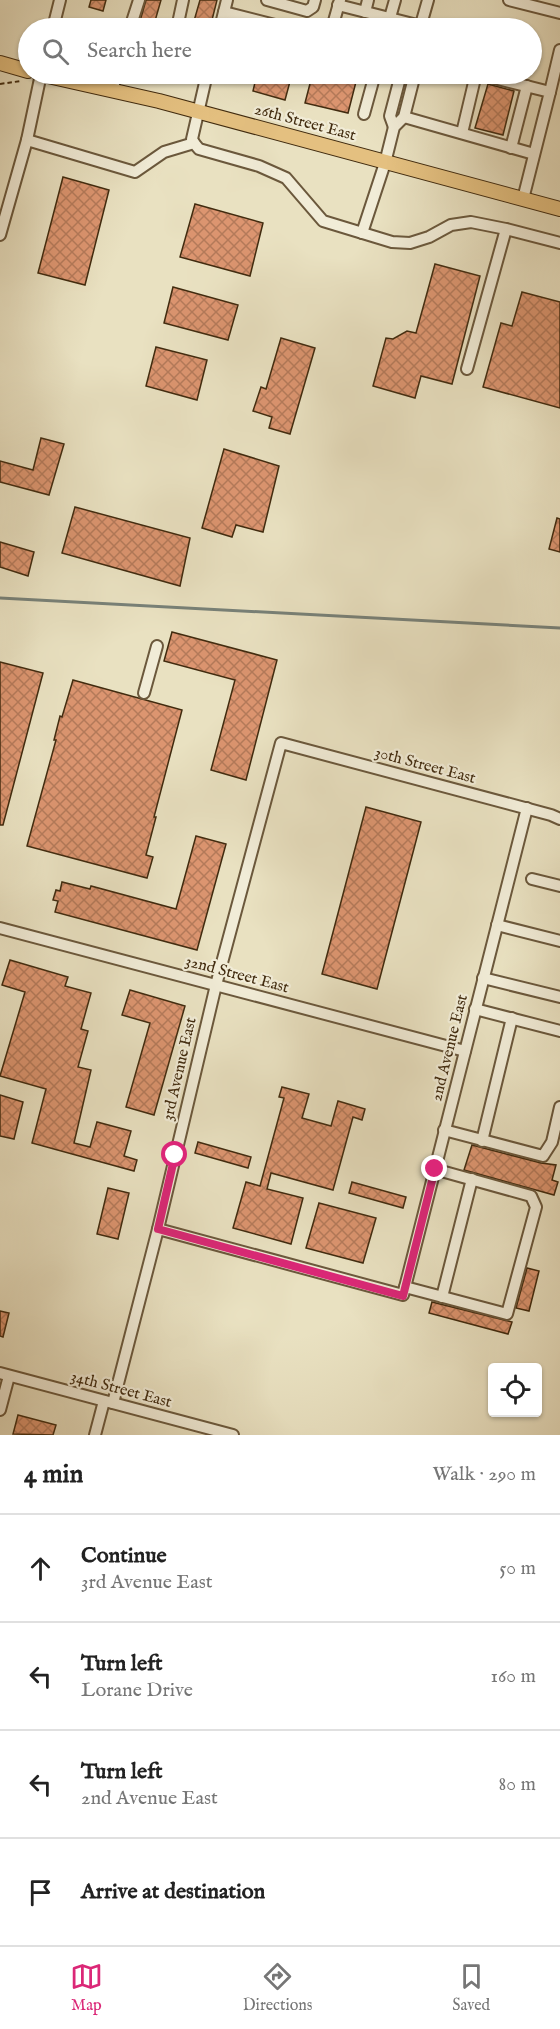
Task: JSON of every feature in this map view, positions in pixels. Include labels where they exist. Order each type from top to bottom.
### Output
[{"type":"main road","points":[[0,63],[18,68]]},
{"type":"main road","name":"26th Street East","points":[[85,84],[197,111],[560,209]]},
{"type":"street","points":[[55,18],[60,0]]},
{"type":"street","points":[[133,18],[139,0]]},
{"type":"street","points":[[179,18],[183,0]]},
{"type":"street","points":[[222,18],[227,0]]},
{"type":"street","points":[[267,0],[307,11],[313,8],[315,0]]},
{"type":"street","points":[[365,12],[368,0]]},
{"type":"street","points":[[390,18],[395,0]]},
{"type":"street","points":[[423,18],[428,0]]},
{"type":"street","points":[[509,0],[560,13]]},
{"type":"street","points":[[335,18],[339,3],[378,18]]},
{"type":"street","points":[[224,12],[237,18]]},
{"type":"street","points":[[523,199],[534,154],[555,90],[560,51]]},
{"type":"street","points":[[0,235],[27,140],[38,84]]},
{"type":"street","points":[[112,90],[114,84]]},
{"type":"street","points":[[204,84],[192,139],[194,143],[199,148],[259,166],[286,178],[323,221],[392,242],[410,243],[429,237],[451,225],[471,222],[560,243]]},
{"type":"street","points":[[364,114],[372,84]]},
{"type":"street","points":[[394,127],[390,116],[398,84]]},
{"type":"street","points":[[362,233],[394,127],[404,117],[412,84]]},
{"type":"street","points":[[462,133],[474,84]]},
{"type":"street","points":[[519,84],[555,90]]},
{"type":"street","points":[[511,148],[527,86]]},
{"type":"street","points":[[404,117],[534,154]]},
{"type":"street","points":[[27,140],[135,172],[164,152],[194,143]]},
{"type":"street","points":[[467,369],[507,229]]},
{"type":"street","points":[[144,693],[157,646]]},
{"type":"street","name":"30th Street East","points":[[281,744],[527,808],[560,819]]},
{"type":"street","name":"3rd Avenue East","points":[[95,1435],[108,1402],[158,1229],[216,985],[281,744]]},
{"type":"street","name":"2nd Avenue East","points":[[404,1291],[527,808]]},
{"type":"street","points":[[532,879],[560,886]]},
{"type":"street","points":[[497,925],[560,941]]},
{"type":"street","name":"32nd Street East","points":[[0,928],[465,1051]]},
{"type":"street","points":[[483,978],[560,997]]},
{"type":"street","points":[[475,1009],[560,1031]]},
{"type":"street","points":[[482,1141],[513,1018]]},
{"type":"street","points":[[444,1130],[543,1156],[552,1142],[560,1107]]},
{"type":"street","points":[[158,1229],[404,1291],[442,1297],[507,1314],[536,1207],[531,1196],[435,1169]]},
{"type":"street","points":[[442,1297],[472,1179]]},
{"type":"street","points":[[0,1410],[5,1375]]},
{"type":"street","name":"34th Street East","points":[[5,1375],[233,1435]]},
{"type":"building","points":[[91,0],[106,0],[103,11],[89,7]]},
{"type":"building","points":[[146,0],[161,0],[156,18],[141,18]]},
{"type":"building","points":[[200,0],[217,0],[212,18],[195,18]]},
{"type":"building","points":[[255,84],[289,84],[285,100],[253,91]]},
{"type":"building","points":[[310,84],[355,84],[348,113],[305,103]]},
{"type":"building","points":[[488,84],[514,91],[503,135],[475,128]]},
{"type":"building","points":[[63,177],[109,190],[85,285],[38,273]]},
{"type":"building","points":[[195,204],[263,223],[250,276],[180,257]]},
{"type":"building","points":[[435,264],[480,276],[452,384],[421,376],[415,398],[373,386],[386,338],[393,339],[407,331],[416,333]]},
{"type":"building","points":[[173,287],[238,305],[228,340],[164,323]]},
{"type":"building","points":[[522,292],[560,302],[560,408],[483,387],[501,323],[512,326]]},
{"type":"building","points":[[281,338],[315,348],[290,434],[269,428],[272,417],[253,411],[261,387],[266,389]]},
{"type":"building","points":[[156,347],[207,360],[197,400],[146,386]]},
{"type":"building","points":[[41,438],[64,444],[49,495],[0,482],[0,461],[33,470]]},
{"type":"building","points":[[224,449],[279,466],[263,532],[236,525],[232,537],[202,528]]},
{"type":"building","points":[[75,507],[190,538],[180,586],[62,553]]},
{"type":"building","points":[[557,518],[560,519],[560,552],[549,549]]},
{"type":"building","points":[[0,542],[34,552],[28,576],[0,567]]},
{"type":"building","points":[[172,632],[277,660],[246,780],[211,770],[235,680],[164,661]]},
{"type":"building","points":[[0,662],[43,673],[3,825],[0,825]]},
{"type":"building","points":[[73,680],[182,710],[146,855],[153,857],[147,878],[27,846],[56,740],[54,740],[60,716],[62,717]]},
{"type":"building","points":[[366,807],[421,822],[377,989],[322,974]]},
{"type":"building","points":[[196,836],[226,844],[197,950],[55,912],[58,901],[53,900],[56,890],[60,891],[62,882],[90,889],[91,886],[176,909]]},
{"type":"building","points":[[10,960],[68,977],[65,986],[91,993],[81,1029],[88,1031],[78,1067],[91,1070],[74,1143],[90,1147],[97,1122],[131,1131],[124,1156],[137,1160],[134,1171],[32,1143],[46,1089],[0,1076],[25,992],[2,985]]},
{"type":"building","points":[[130,990],[185,1006],[154,1115],[126,1107],[150,1023],[122,1015]]},
{"type":"building","points":[[282,1087],[309,1094],[302,1118],[331,1126],[338,1101],[365,1109],[362,1120],[353,1117],[333,1190],[271,1173],[267,1189],[303,1198],[291,1244],[233,1228],[246,1182],[260,1186],[284,1098],[279,1097]]},
{"type":"building","points":[[0,1095],[23,1102],[14,1139],[0,1136]]},
{"type":"building","points":[[198,1142],[251,1157],[248,1168],[195,1153]]},
{"type":"building","points":[[472,1145],[556,1165],[552,1180],[558,1182],[554,1195],[464,1170]]},
{"type":"building","points":[[352,1182],[406,1197],[403,1208],[349,1193]]},
{"type":"building","points":[[108,1188],[129,1193],[118,1239],[97,1234]]},
{"type":"building","points":[[319,1203],[376,1218],[363,1263],[306,1248]]},
{"type":"building","points":[[527,1268],[539,1271],[529,1311],[516,1308]]},
{"type":"building","points":[[432,1302],[512,1322],[508,1334],[429,1313]]},
{"type":"building","points":[[0,1311],[9,1313],[3,1337],[0,1336]]},
{"type":"building","points":[[18,1415],[56,1425],[53,1435],[13,1434]]},
{"type":"waterway","points":[[0,598],[560,628]]},
{"type":"route","points":[[175,1155],[158,1229],[403,1296],[435,1169]]}]
